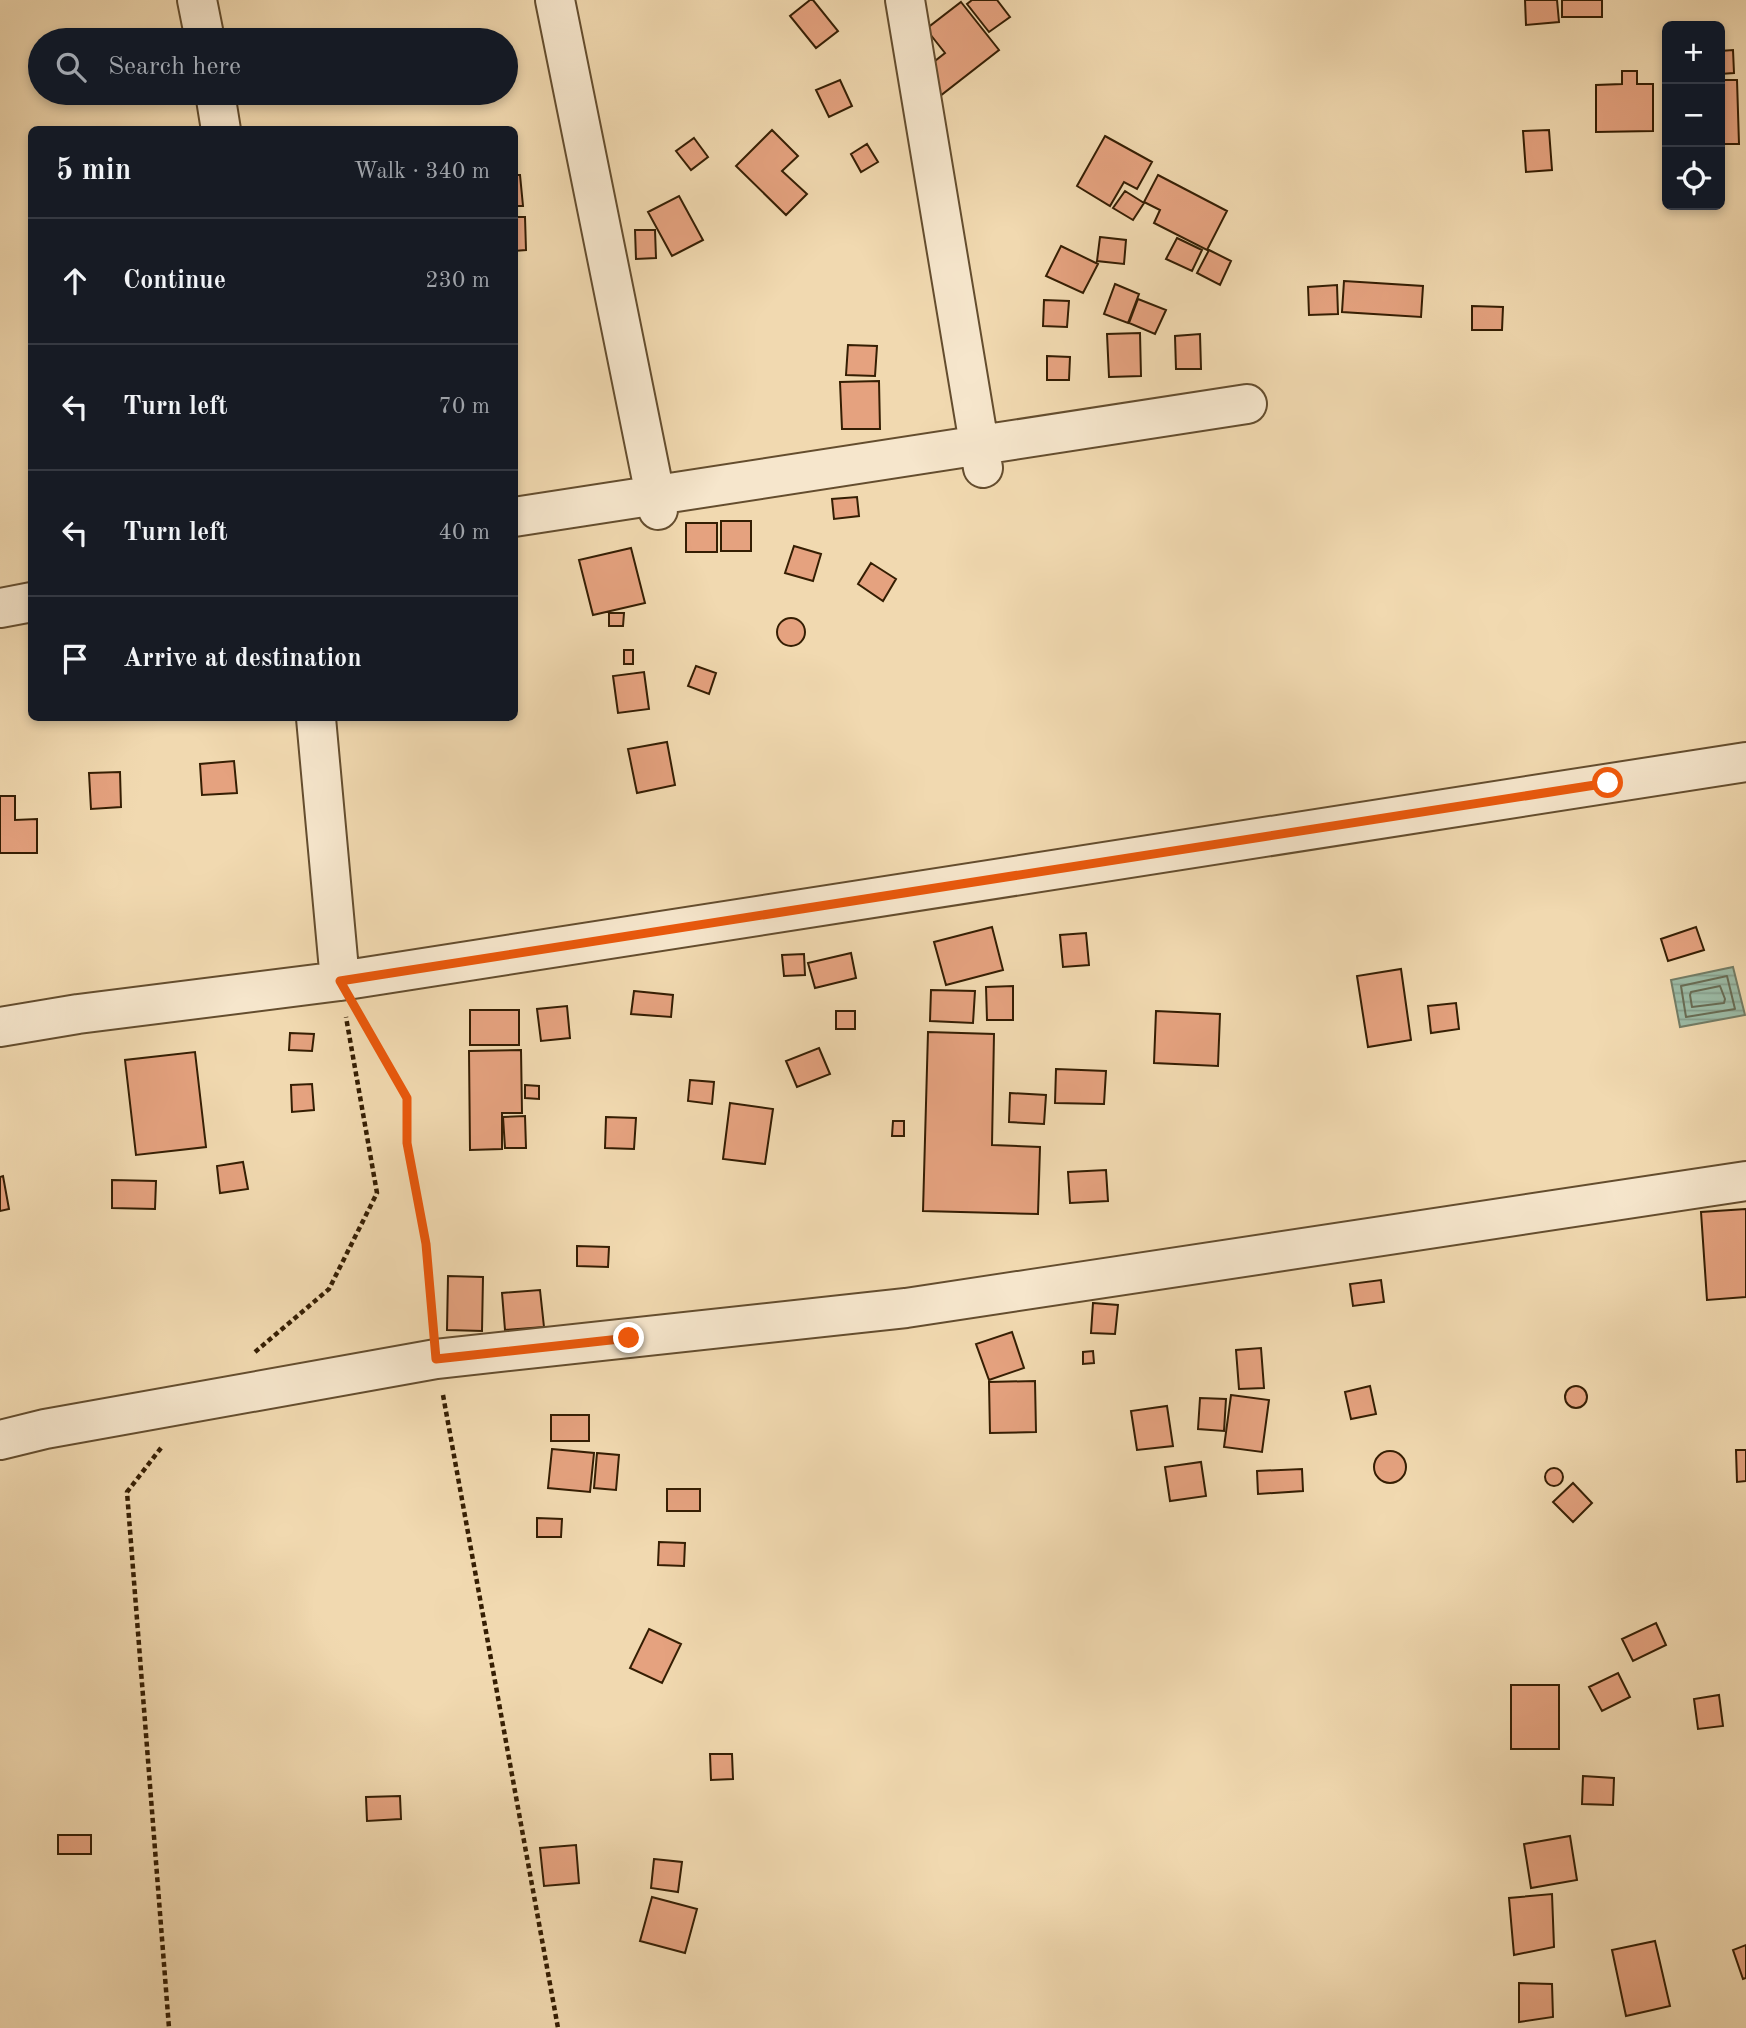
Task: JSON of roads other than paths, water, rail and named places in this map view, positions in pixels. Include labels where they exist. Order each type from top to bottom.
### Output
[{"type":"street","points":[[197,0],[203,28]]},
{"type":"street","points":[[555,0],[658,510]]},
{"type":"street","points":[[905,0],[983,468]]},
{"type":"street","points":[[217,105],[221,126]]},
{"type":"street","points":[[518,516],[1247,404]]},
{"type":"street","points":[[0,608],[28,603]]},
{"type":"street","points":[[316,721],[340,981]]},
{"type":"street","points":[[0,1027],[78,1014],[340,981],[1746,762]]},
{"type":"street","points":[[0,1440],[45,1429],[436,1359],[905,1308],[1746,1181]]},
{"type":"water","points":[[1733,967],[1745,1015],[1680,1027],[1671,980]]}]
